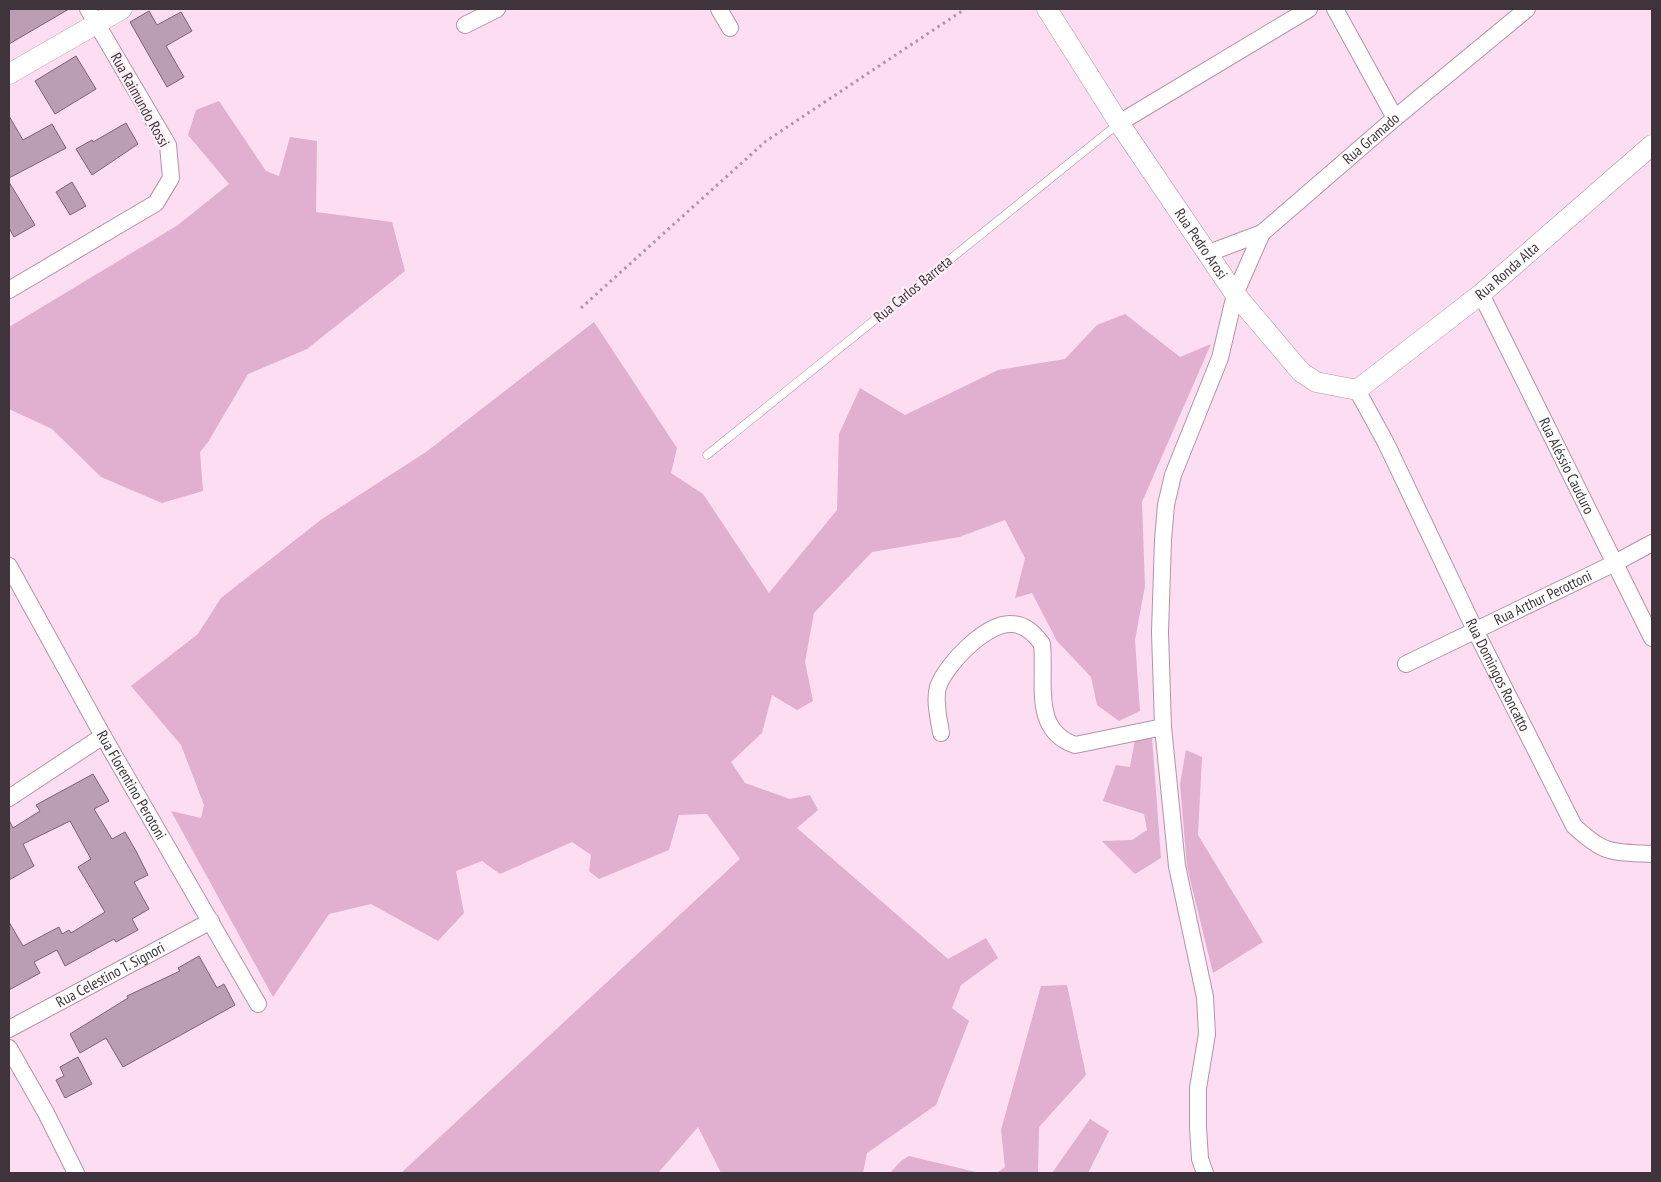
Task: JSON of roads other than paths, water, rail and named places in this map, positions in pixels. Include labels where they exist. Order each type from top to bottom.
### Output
[{"type":"street","points":[[9,74],[92,16],[122,9]]},
{"type":"street","points":[[465,25],[497,9]]},
{"type":"street","points":[[720,9],[730,28]]},
{"type":"street","name":"Rua Pedro Arosi","points":[[1047,9],[1119,123],[1206,254],[1235,294],[1300,372],[1316,382],[1357,390]]},
{"type":"street","points":[[1119,123],[1309,9]]},
{"type":"street","points":[[1335,9],[1395,118]]},
{"type":"street","name":"Rua Gramado","points":[[1206,254],[1262,233],[1395,118],[1527,9]]},
{"type":"street","name":"Rua Raimundo Rossi","points":[[9,290],[156,203],[171,178],[168,145],[92,16]]},
{"type":"street","name":"Rua Ronda Alta","points":[[1357,390],[1482,294],[1652,145]]},
{"type":"street","points":[[1205,1173],[1200,1159],[1198,1088],[1207,1034],[1205,998],[1176,866],[1163,727],[1160,632],[1166,505],[1173,475],[1220,358],[1235,294],[1262,233]]},
{"type":"street","name":"Rua Aléssio Cauduro","points":[[1482,294],[1652,638]]},
{"type":"street","name":"Rua Domingos Roncatto","points":[[1357,390],[1386,444],[1476,632],[1574,826],[1592,842],[1610,852],[1652,854]]},
{"type":"street","name":"Rua Arthur Perottoni","points":[[1406,664],[1476,632],[1652,543]]},
{"type":"street","name":"Rua Florentino Perotoni","points":[[9,566],[13,586],[211,920],[258,1004]]},
{"type":"street","points":[[941,733],[938,688],[947,670],[977,640],[995,628],[1011,624],[1028,629],[1042,644],[1044,702],[1048,723],[1061,740],[1075,745],[1163,727]]},
{"type":"street","points":[[9,798],[103,736]]},
{"type":"street","name":"Rua Celestino T. Signori","points":[[9,1029],[211,920]]},
{"type":"street","points":[[9,1048],[46,1113],[76,1173]]},
{"type":"lane","name":"Rua Carlos Barreta","points":[[707,455],[1119,123]]}]
